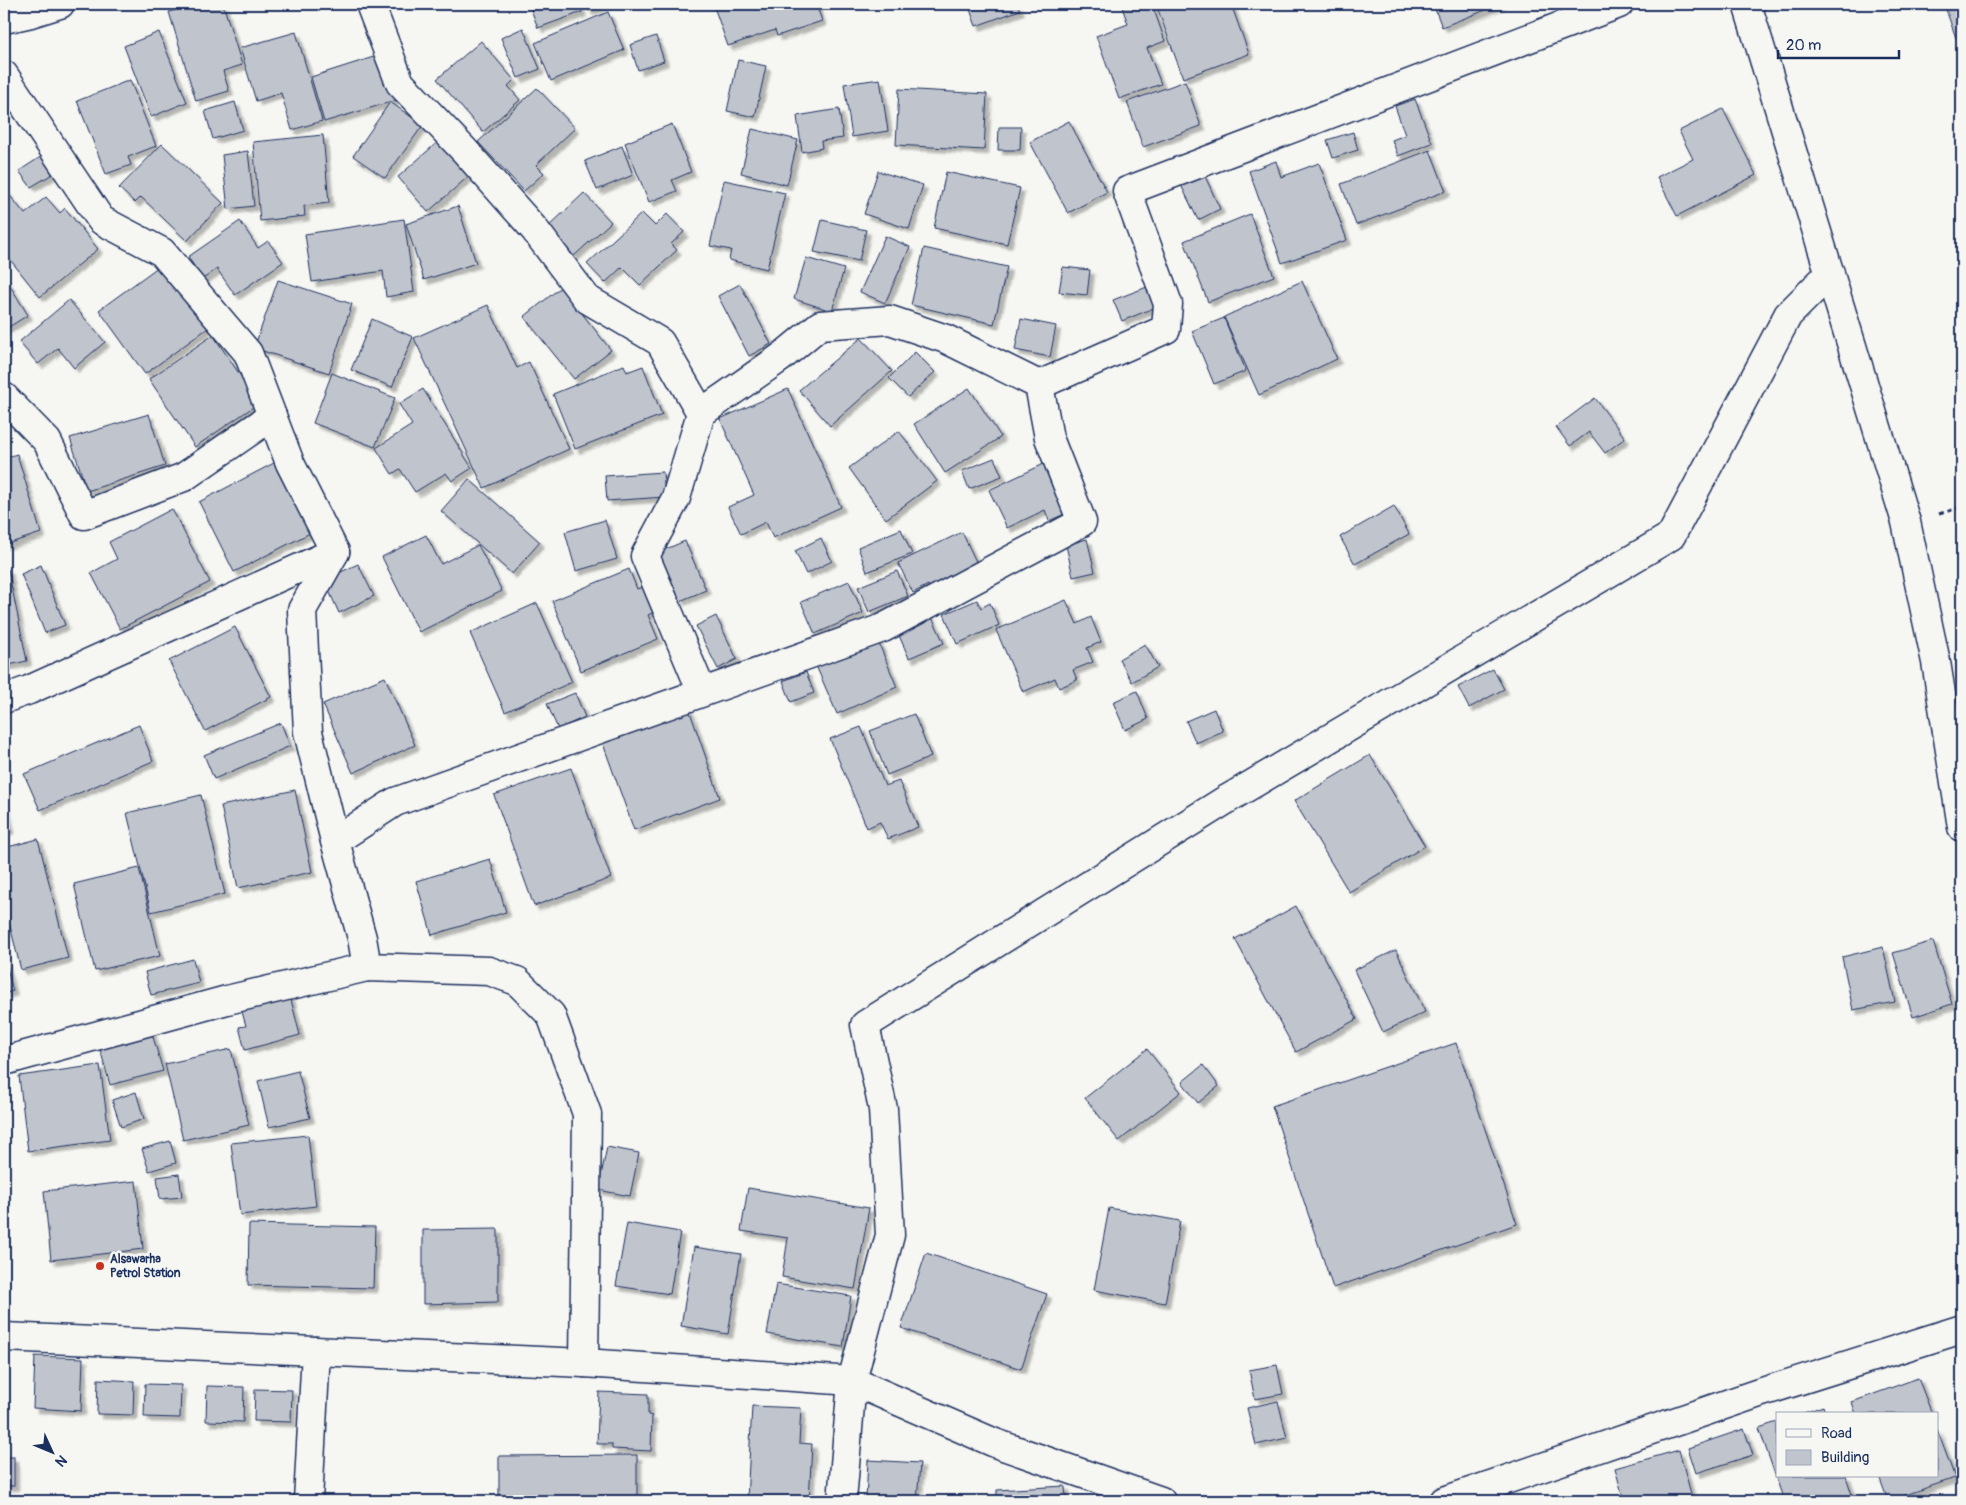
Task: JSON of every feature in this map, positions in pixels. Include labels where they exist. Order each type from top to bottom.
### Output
[{"type":"street","points":[[4,19],[60,4]]},
{"type":"street","points":[[370,4],[400,83],[465,151],[535,230],[587,299],[660,342],[701,414]]},
{"type":"street","points":[[1039,385],[1166,329],[1168,304],[1127,191],[1619,4]]},
{"type":"street","points":[[1746,4],[1906,522],[1936,662],[1962,827]]},
{"type":"street","points":[[4,75],[101,220],[162,252],[248,353],[296,476],[335,552]]},
{"type":"street","points":[[842,1501],[852,1381],[890,1235],[883,1109],[865,1025],[1230,798],[1672,536],[1788,315],[1830,273]]},
{"type":"street","points":[[702,692],[644,556],[676,498],[701,414],[780,358],[820,325],[890,320],[946,339],[1039,385]]},
{"type":"street","points":[[336,841],[395,802],[883,628],[1082,522],[1049,438],[1039,385]]},
{"type":"street","points":[[4,397],[47,442],[84,515],[184,477],[272,416]]},
{"type":"street","points":[[4,699],[30,690],[335,552]]},
{"type":"street","points":[[335,552],[302,610],[308,732],[368,967]]},
{"type":"street","points":[[4,1061],[227,1000],[368,967],[489,971],[517,982],[551,1015],[587,1114],[584,1363]]},
{"type":"street","points":[[1444,1501],[1759,1393],[1962,1329]]},
{"type":"street","points":[[4,1337],[584,1363],[852,1381],[995,1443],[1161,1501]]},
{"type":"street","points":[[308,1501],[316,1351]]},
{"type":"building","points":[[198,4],[223,4],[242,65],[223,71],[229,91],[196,101],[169,12]]},
{"type":"building","points":[[529,4],[579,4],[582,12],[538,28]]},
{"type":"building","points":[[586,4],[608,4],[588,11]]},
{"type":"building","points":[[713,4],[816,4],[822,21],[777,36],[775,30],[728,46]]},
{"type":"building","points":[[968,4],[1017,4],[1020,10],[976,26]]},
{"type":"building","points":[[1131,4],[1152,4],[1165,41],[1147,48],[1161,84],[1119,99],[1096,36],[1128,24],[1122,7]]},
{"type":"building","points":[[1167,4],[1231,4],[1249,54],[1183,78],[1157,7]]},
{"type":"building","points":[[1433,4],[1501,4],[1442,27]]},
{"type":"building","points":[[1944,4],[1962,4],[1962,35],[1956,38]]},
{"type":"building","points":[[608,12],[624,50],[551,81],[535,43]]},
{"type":"building","points":[[523,28],[540,69],[518,78],[501,38]]},
{"type":"building","points":[[159,32],[187,102],[151,117],[124,46]]},
{"type":"building","points":[[296,32],[322,121],[292,130],[281,93],[256,101],[240,48]]},
{"type":"building","points":[[656,36],[664,61],[638,70],[630,45]]},
{"type":"building","points":[[481,41],[514,80],[508,86],[520,100],[483,132],[437,79]]},
{"type":"building","points":[[383,54],[397,100],[324,122],[311,77]]},
{"type":"building","points":[[738,60],[766,66],[755,117],[727,111]]},
{"type":"building","points":[[880,79],[888,131],[852,137],[844,84]]},
{"type":"building","points":[[130,80],[156,146],[128,157],[131,165],[106,174],[77,101]]},
{"type":"building","points":[[1185,81],[1201,126],[1143,147],[1127,102]]},
{"type":"building","points":[[537,88],[575,128],[536,165],[544,173],[524,191],[478,142]]},
{"type":"building","points":[[899,89],[987,94],[984,150],[896,145]]},
{"type":"building","points":[[1415,99],[1432,143],[1398,156],[1392,140],[1405,135],[1395,106]]},
{"type":"building","points":[[235,102],[243,130],[213,139],[205,111]]},
{"type":"building","points":[[390,102],[423,125],[385,178],[353,156]]},
{"type":"building","points":[[839,109],[843,138],[821,141],[822,148],[802,152],[797,116]]},
{"type":"building","points":[[1723,109],[1756,175],[1677,216],[1657,177],[1693,159],[1679,131]]},
{"type":"building","points":[[1069,121],[1107,192],[1068,213],[1030,142]]},
{"type":"building","points":[[672,124],[691,172],[672,180],[677,191],[649,202],[625,143]]},
{"type":"building","points":[[999,127],[1021,127],[1020,150],[998,150]]},
{"type":"building","points":[[752,129],[798,140],[787,185],[741,173]]},
{"type":"building","points":[[1353,132],[1358,150],[1333,158],[1327,140]]},
{"type":"building","points":[[323,135],[329,203],[304,206],[305,216],[260,221],[253,142]]},
{"type":"building","points":[[440,140],[470,175],[428,212],[398,177]]},
{"type":"building","points":[[162,144],[223,203],[187,241],[141,197],[135,203],[119,188]]},
{"type":"building","points":[[622,146],[633,175],[597,190],[585,161]]},
{"type":"building","points":[[1430,150],[1446,191],[1356,225],[1341,184]]},
{"type":"building","points":[[248,151],[254,206],[228,209],[222,155]]},
{"type":"building","points":[[42,156],[54,173],[31,187],[19,171]]},
{"type":"building","points":[[1276,161],[1281,177],[1319,163],[1347,240],[1282,263],[1249,171]]},
{"type":"building","points":[[878,171],[923,185],[909,229],[864,214]]},
{"type":"building","points":[[946,172],[1020,188],[1007,244],[934,228]]},
{"type":"building","points":[[1204,174],[1220,209],[1198,220],[1181,185]]},
{"type":"building","points":[[724,180],[785,193],[767,269],[729,260],[731,250],[710,246]]},
{"type":"building","points":[[6,191],[25,214],[46,197],[60,213],[65,208],[98,249],[40,297],[4,252],[4,193]]},
{"type":"building","points":[[584,193],[611,222],[574,256],[547,228]]},
{"type":"building","points":[[458,206],[476,263],[424,280],[406,224]]},
{"type":"building","points":[[642,213],[655,226],[667,214],[684,232],[671,244],[677,250],[640,285],[622,267],[605,283],[587,264]]},
{"type":"building","points":[[1250,214],[1274,276],[1208,302],[1184,241]]},
{"type":"building","points":[[404,219],[414,292],[386,297],[383,271],[312,282],[305,234]]},
{"type":"building","points":[[822,220],[866,230],[859,261],[814,252]]},
{"type":"building","points":[[240,221],[258,248],[268,241],[283,262],[235,295],[217,269],[203,279],[188,257]]},
{"type":"building","points":[[885,236],[910,247],[885,303],[860,292]]},
{"type":"building","points":[[924,248],[1007,267],[994,324],[911,305]]},
{"type":"building","points":[[806,258],[844,269],[832,311],[794,299]]},
{"type":"building","points":[[162,264],[208,328],[145,374],[99,310]]},
{"type":"building","points":[[1063,267],[1090,270],[1087,295],[1059,292]]},
{"type":"building","points":[[4,276],[28,315],[4,330]]},
{"type":"building","points":[[278,280],[352,304],[329,373],[254,348]]},
{"type":"building","points":[[1302,281],[1337,359],[1259,395],[1224,317]]},
{"type":"building","points":[[740,284],[771,344],[749,356],[718,296]]},
{"type":"building","points":[[561,287],[611,350],[574,379],[524,317]]},
{"type":"building","points":[[1147,287],[1156,307],[1122,321],[1113,300]]},
{"type":"building","points":[[69,300],[105,342],[74,368],[58,348],[38,364],[19,342]]},
{"type":"building","points":[[488,305],[517,368],[529,362],[569,449],[484,488],[414,338]]},
{"type":"building","points":[[1224,318],[1246,371],[1214,384],[1192,331]]},
{"type":"building","points":[[372,319],[413,337],[392,387],[351,370]]},
{"type":"building","points":[[1021,319],[1056,326],[1050,357],[1015,350]]},
{"type":"building","points":[[213,335],[259,403],[195,447],[149,379]]},
{"type":"building","points":[[861,338],[892,371],[830,426],[799,390]]},
{"type":"building","points":[[915,352],[935,372],[908,397],[889,378]]},
{"type":"building","points":[[624,365],[627,372],[643,366],[662,415],[575,449],[553,394]]},
{"type":"building","points":[[332,373],[395,398],[375,447],[313,423]]},
{"type":"building","points":[[969,388],[1001,437],[945,473],[914,424]]},
{"type":"building","points":[[423,389],[472,468],[452,481],[446,473],[415,492],[400,469],[392,474],[376,448],[412,425],[399,404]]},
{"type":"building","points":[[788,389],[841,507],[773,538],[766,522],[741,534],[728,507],[754,495],[720,419]]},
{"type":"building","points":[[1595,398],[1625,438],[1605,453],[1589,432],[1570,446],[1556,427]]},
{"type":"building","points":[[149,414],[165,466],[87,491],[70,438]]},
{"type":"building","points":[[899,431],[937,481],[886,519],[849,468]]},
{"type":"building","points":[[17,454],[41,533],[4,545],[4,458]]},
{"type":"building","points":[[994,458],[1002,476],[969,489],[962,471]]},
{"type":"building","points":[[274,463],[310,533],[234,572],[199,502]]},
{"type":"building","points":[[1046,463],[1069,512],[1049,521],[1045,510],[1007,528],[989,490]]},
{"type":"building","points":[[663,472],[665,497],[607,501],[605,476]]},
{"type":"building","points":[[469,479],[540,542],[512,574],[441,511]]},
{"type":"building","points":[[1394,506],[1409,534],[1355,564],[1340,537]]},
{"type":"building","points":[[172,509],[210,582],[120,629],[91,573],[117,559],[109,542]]},
{"type":"building","points":[[605,520],[617,559],[576,571],[565,532]]},
{"type":"building","points":[[901,529],[912,554],[867,572],[858,547]]},
{"type":"building","points":[[962,532],[980,570],[932,593],[928,585],[913,593],[898,563]]},
{"type":"building","points":[[426,535],[441,564],[478,545],[502,591],[419,632],[382,557]]},
{"type":"building","points":[[821,538],[832,561],[806,574],[795,551]]},
{"type":"building","points":[[1087,539],[1095,572],[1073,577],[1066,545]]},
{"type":"building","points":[[685,541],[706,590],[680,601],[659,552]]},
{"type":"building","points":[[358,564],[374,596],[339,613],[324,580]]},
{"type":"building","points":[[41,565],[65,625],[45,633],[21,574]]},
{"type":"building","points":[[8,569],[27,661],[4,666],[4,570]]},
{"type":"building","points":[[629,569],[637,589],[643,587],[654,612],[648,615],[658,639],[581,671],[552,601]]},
{"type":"building","points":[[897,571],[908,596],[869,612],[858,587]]},
{"type":"building","points":[[849,581],[863,613],[815,634],[801,602]]},
{"type":"building","points":[[977,600],[981,608],[990,603],[999,625],[957,644],[944,614]]},
{"type":"building","points":[[1066,600],[1077,624],[1091,617],[1101,642],[1087,648],[1093,662],[1073,670],[1077,680],[1059,688],[1055,678],[1023,692],[996,630]]},
{"type":"building","points":[[537,603],[572,682],[505,712],[470,633]]},
{"type":"building","points":[[931,615],[944,643],[909,658],[897,631]]},
{"type":"building","points":[[716,616],[737,659],[718,669],[696,626]]},
{"type":"building","points":[[235,627],[271,697],[205,731],[169,661]]},
{"type":"building","points":[[875,634],[897,687],[837,714],[814,661]]},
{"type":"building","points":[[1145,644],[1158,667],[1132,682],[1119,659]]},
{"type":"building","points":[[1493,669],[1504,689],[1469,708],[1458,687]]},
{"type":"building","points":[[806,672],[814,693],[791,702],[783,681]]},
{"type":"building","points":[[385,677],[415,745],[353,773],[323,704]]},
{"type":"building","points":[[1137,691],[1148,719],[1125,730],[1113,702]]},
{"type":"building","points":[[575,693],[585,717],[558,729],[547,704]]},
{"type":"building","points":[[689,709],[720,798],[634,830],[602,741]]},
{"type":"building","points":[[1214,709],[1223,731],[1196,743],[1186,721]]},
{"type":"building","points":[[914,714],[931,757],[887,775],[870,731]]},
{"type":"building","points":[[281,723],[290,746],[214,779],[204,755]]},
{"type":"building","points":[[139,725],[153,761],[40,810],[24,774]]},
{"type":"building","points":[[861,727],[885,786],[899,781],[918,827],[888,839],[880,822],[867,828],[830,739]]},
{"type":"building","points":[[1370,755],[1425,846],[1349,892],[1294,801]]},
{"type":"building","points":[[571,768],[611,878],[534,906],[494,795]]},
{"type":"building","points":[[295,790],[312,872],[238,888],[221,806]]},
{"type":"building","points":[[201,795],[225,894],[151,912],[127,813]]},
{"type":"building","points":[[4,799],[10,829],[4,831]]},
{"type":"building","points":[[38,839],[68,958],[21,970],[4,902],[4,848]]},
{"type":"building","points":[[490,859],[506,912],[432,935],[416,881]]},
{"type":"building","points":[[139,868],[160,956],[95,971],[74,884]]},
{"type":"building","points":[[1296,906],[1357,1019],[1296,1052],[1235,939]]},
{"type":"building","points":[[1933,941],[1952,1004],[1913,1017],[1893,953]]},
{"type":"building","points":[[1883,947],[1895,1002],[1853,1010],[1842,957]]},
{"type":"building","points":[[1396,950],[1425,1012],[1383,1032],[1354,970]]},
{"type":"building","points":[[4,957],[13,991],[4,994]]},
{"type":"building","points":[[193,959],[199,983],[151,995],[145,972]]},
{"type":"building","points":[[288,988],[300,1035],[245,1050],[239,1027],[246,1026],[239,1001]]},
{"type":"building","points":[[151,1030],[163,1071],[110,1085],[99,1045]]},
{"type":"building","points":[[1456,1043],[1517,1224],[1333,1288],[1272,1106]]},
{"type":"building","points":[[231,1049],[249,1125],[183,1140],[165,1064]]},
{"type":"building","points":[[1147,1049],[1181,1092],[1119,1141],[1085,1098]]},
{"type":"building","points":[[100,1065],[110,1140],[28,1151],[19,1076]]},
{"type":"building","points":[[1203,1065],[1219,1086],[1198,1103],[1182,1082]]},
{"type":"building","points":[[298,1071],[310,1118],[269,1127],[258,1081]]},
{"type":"building","points":[[136,1092],[144,1119],[121,1127],[112,1100]]},
{"type":"building","points":[[308,1135],[316,1206],[240,1215],[231,1143]]},
{"type":"building","points":[[170,1141],[176,1163],[149,1171],[142,1149]]},
{"type":"building","points":[[607,1147],[639,1153],[630,1196],[598,1190]]},
{"type":"building","points":[[179,1174],[182,1197],[160,1199],[157,1177]]},
{"type":"building","points":[[136,1181],[143,1249],[51,1260],[44,1191]]},
{"type":"building","points":[[748,1188],[869,1208],[855,1289],[782,1277],[788,1238],[741,1231]]},
{"type":"building","points":[[1109,1208],[1180,1221],[1165,1303],[1094,1290]]},
{"type":"building","points":[[627,1223],[680,1232],[670,1294],[616,1286]]},
{"type":"building","points":[[249,1224],[375,1227],[373,1288],[248,1285]]},
{"type":"building","points":[[498,1229],[498,1302],[423,1304],[423,1230]]},
{"type":"building","points":[[694,1247],[741,1254],[728,1334],[681,1326]]},
{"type":"building","points":[[926,1253],[1047,1294],[1021,1369],[901,1328]]},
{"type":"building","points":[[776,1284],[851,1296],[843,1347],[767,1334]]},
{"type":"building","points":[[35,1356],[83,1358],[81,1411],[33,1408]]},
{"type":"building","points":[[1277,1365],[1283,1394],[1255,1399],[1249,1370]]},
{"type":"building","points":[[1918,1378],[1931,1412],[1855,1412],[1852,1402]]},
{"type":"building","points":[[98,1379],[134,1381],[133,1415],[97,1414]]},
{"type":"building","points":[[145,1384],[181,1385],[180,1418],[144,1417]]},
{"type":"building","points":[[207,1386],[244,1387],[243,1422],[206,1421]]},
{"type":"building","points":[[255,1389],[292,1390],[291,1422],[254,1421]]},
{"type":"building","points":[[599,1392],[648,1394],[648,1415],[652,1416],[651,1451],[612,1449],[612,1444],[597,1444]]},
{"type":"building","points":[[1278,1401],[1287,1438],[1256,1445],[1247,1408]]},
{"type":"building","points":[[752,1406],[801,1408],[799,1443],[812,1444],[809,1501],[747,1501]]},
{"type":"building","points":[[1823,1406],[1825,1412],[1806,1412]]},
{"type":"building","points":[[1776,1422],[1776,1478],[1759,1428]]},
{"type":"building","points":[[1744,1429],[1753,1455],[1696,1473],[1688,1448]]},
{"type":"building","points":[[1938,1432],[1955,1478],[1888,1501],[1880,1478],[1938,1478]]},
{"type":"building","points":[[1679,1450],[1693,1501],[1624,1501],[1615,1468]]},
{"type":"building","points":[[637,1455],[637,1501],[499,1501],[499,1456]]},
{"type":"building","points":[[4,1457],[14,1457],[14,1486],[4,1486]]},
{"type":"building","points":[[868,1460],[920,1463],[917,1501],[866,1501]]},
{"type":"building","points":[[1776,1478],[1847,1478],[1853,1498],[1844,1501],[1784,1501]]},
{"type":"building","points":[[1065,1486],[1066,1501],[997,1501],[997,1490]]},
{"type":"place","name":"Alsawarha Petrol Station","points":[[100,1266]]}]
